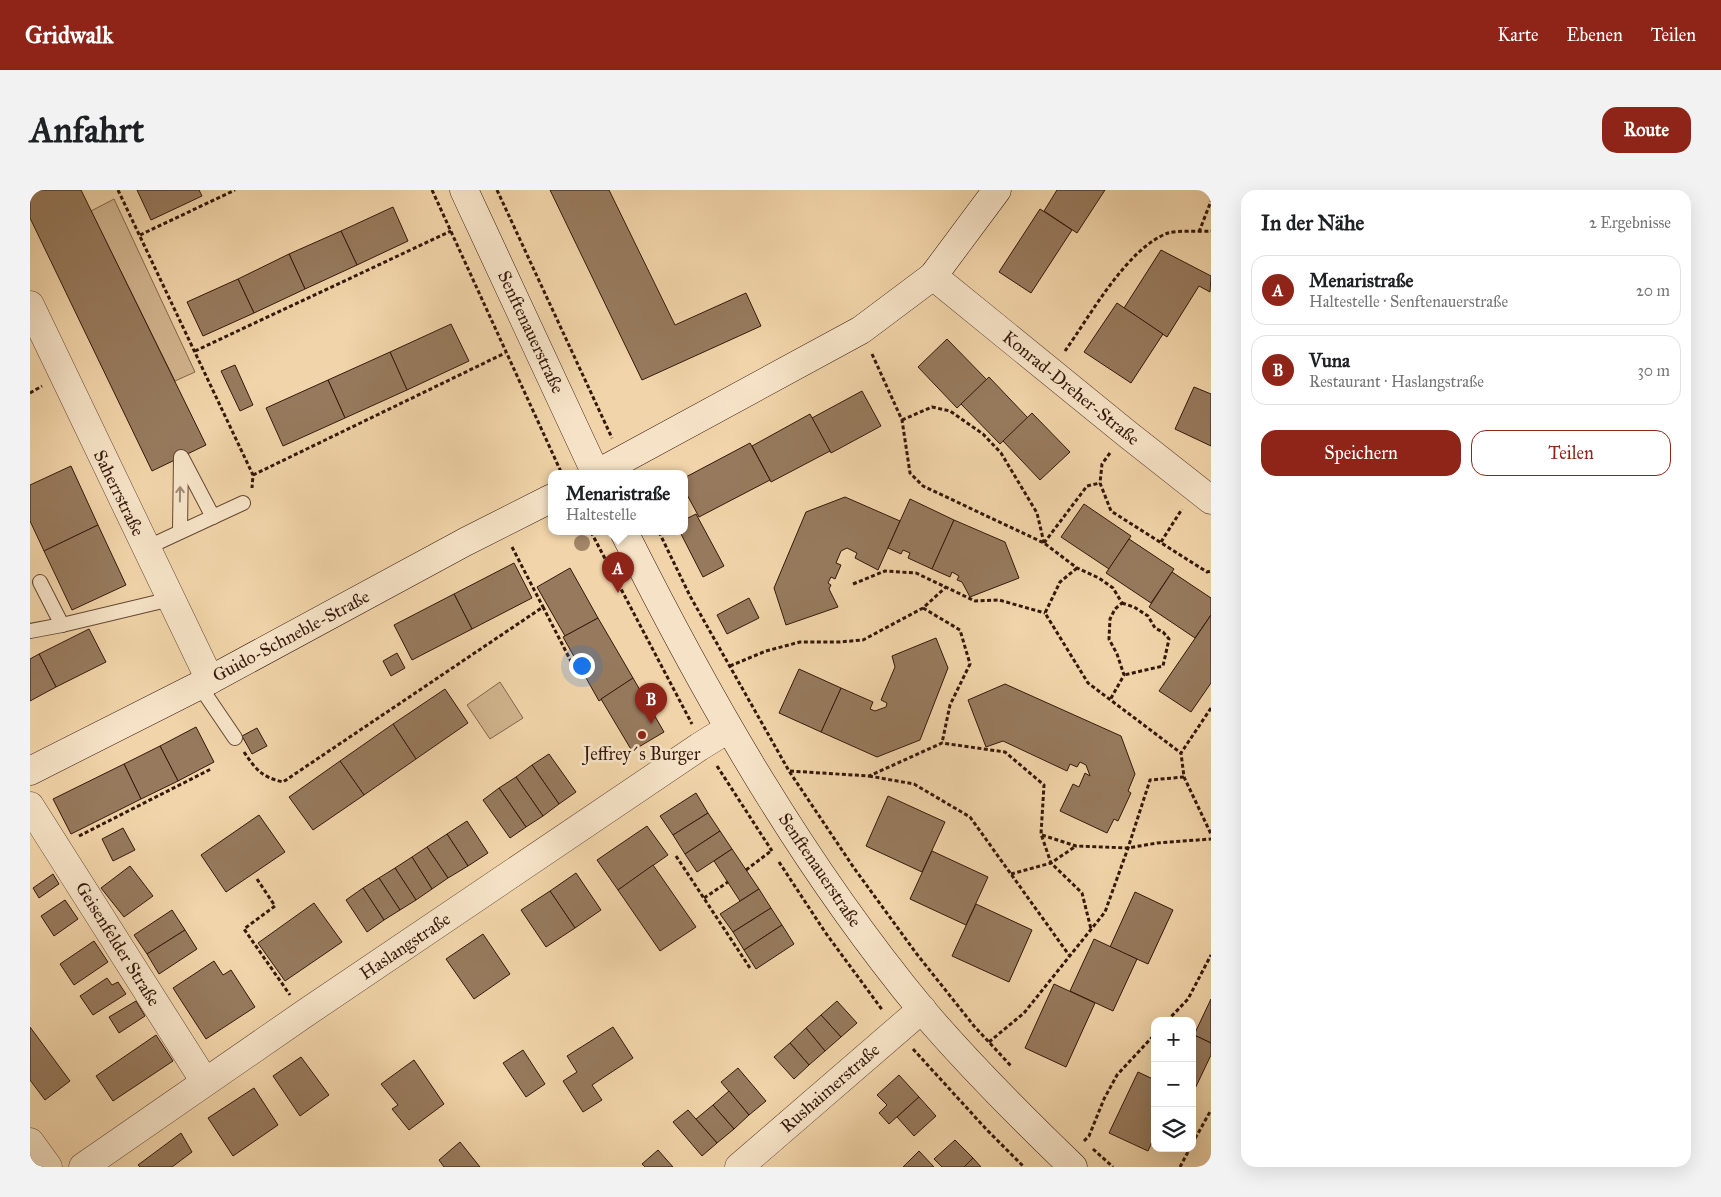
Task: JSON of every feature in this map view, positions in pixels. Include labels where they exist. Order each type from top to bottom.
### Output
[{"type":"street","points":[[604,470],[861,330],[933,276],[997,190]]},
{"type":"street","name":"Senftenauerstraße","points":[[470,192],[594,470]]},
{"type":"street","name":"Konrad-Dreher-Straße","points":[[933,276],[1203,494]]},
{"type":"street","name":"Saherrstraße","points":[[30,305],[171,599],[204,683]]},
{"type":"street","name":"Guido-Schneble-Straße","points":[[30,771],[204,683],[548,500]]},
{"type":"street","name":"Senftenauerstraße","points":[[626,535],[661,606],[728,729],[790,828],[850,916],[922,1009],[992,1087],[1073,1167]]},
{"type":"street","name":"Haslangstraße","points":[[83,1167],[304,1014],[691,752],[728,729]]},
{"type":"street","name":"Geisenfelder Straße","points":[[30,806],[205,1082]]},
{"type":"street","name":"Rushaimerstraße","points":[[739,1167],[922,1009]]},
{"type":"street","points":[[30,1142],[48,1167]]},
{"type":"lane","points":[[180,532],[181,457],[213,517]]},
{"type":"lane","points":[[146,548],[243,503]]},
{"type":"lane","points":[[40,582],[62,625]]},
{"type":"lane","points":[[30,630],[62,625],[171,599]]},
{"type":"lane","points":[[204,683],[234,732]]},
{"type":"path","points":[[118,190],[253,475],[252,490],[243,503]]},
{"type":"path","points":[[140,235],[235,190]]},
{"type":"path","points":[[432,190],[560,470]]},
{"type":"path","points":[[497,190],[623,460]]},
{"type":"path","points":[[1199,232],[1211,201]]},
{"type":"path","points":[[195,352],[451,231]]},
{"type":"path","points":[[1051,372],[1123,268],[1149,244],[1169,233],[1211,231]]},
{"type":"path","points":[[861,330],[902,420],[910,473],[924,486],[1044,543],[1077,568],[1099,578],[1113,588],[1122,604],[1134,607],[1148,616],[1155,628],[1169,638],[1163,666],[1124,675]]},
{"type":"path","points":[[253,475],[505,353]]},
{"type":"path","points":[[902,420],[932,407],[950,411],[983,434],[1001,453],[1037,514],[1044,543]]},
{"type":"path","points":[[1126,433],[1102,464],[1100,483],[1111,510],[1207,572],[1211,570]]},
{"type":"path","points":[[1044,543],[1087,486],[1100,483]]},
{"type":"path","points":[[1161,542],[1203,494]]},
{"type":"path","points":[[501,524],[575,669]]},
{"type":"path","points":[[660,535],[688,593],[789,771],[854,868],[910,946],[989,1042],[1016,1071]]},
{"type":"path","points":[[1045,613],[1060,582],[1077,568]]},
{"type":"path","points":[[853,584],[885,571],[916,573],[975,602],[999,600],[1045,613],[1088,683],[1180,753],[1184,777],[1211,834]]},
{"type":"path","points":[[730,666],[766,650],[800,642],[863,640],[923,608],[946,587]]},
{"type":"path","points":[[1110,700],[1124,675],[1117,654],[1108,638],[1110,619],[1115,609],[1122,604]]},
{"type":"path","points":[[234,732],[256,769],[268,778],[283,782],[543,607]]},
{"type":"path","points":[[923,608],[960,630],[970,664],[950,705],[942,743]]},
{"type":"path","points":[[1180,753],[1211,708]]},
{"type":"path","points":[[868,776],[942,743],[1005,752],[1044,785],[1041,834],[1051,863],[1082,893],[1091,929]]},
{"type":"path","points":[[56,848],[212,769]]},
{"type":"path","points":[[758,777],[789,771],[868,776],[914,784],[970,816],[1070,955]]},
{"type":"path","points":[[989,1042],[1024,1013],[1105,912],[1150,780],[1184,777]]},
{"type":"path","points":[[1041,834],[1076,846],[1128,848],[1157,843],[1211,839]]},
{"type":"path","points":[[1011,874],[1051,863],[1076,846]]},
{"type":"path","points":[[746,870],[772,851]]},
{"type":"path","points":[[676,856],[750,968]]},
{"type":"path","points":[[257,879],[275,906],[244,929],[304,1014]]},
{"type":"path","points":[[704,898],[728,882]]},
{"type":"path","points":[[1171,1017],[1188,998],[1211,955]]},
{"type":"path","points":[[1084,1141],[1089,1136],[1104,1099],[1117,1075],[1151,1038]]},
{"type":"path","points":[[1196,1137],[1211,1110]]},
{"type":"path","points":[[1077,1134],[1113,1167]]},
{"type":"path","points":[[1180,1167],[1188,1152]]},
{"type":"shaded area","points":[[114,199],[195,372],[175,381],[91,211]]},
{"type":"shaded area","points":[[500,682],[523,718],[490,739],[467,705]]},
{"type":"building","points":[[30,190],[81,190],[206,445],[152,471],[30,218]]},
{"type":"building","points":[[137,190],[199,190],[202,196],[151,220]]},
{"type":"building","points":[[550,190],[609,190],[675,325],[746,293],[761,326],[642,380]]},
{"type":"building","points":[[1057,190],[1105,190],[1077,233],[1044,211]]},
{"type":"building","points":[[393,207],[408,241],[357,265],[341,231]]},
{"type":"building","points":[[1040,209],[1072,230],[1031,293],[999,272]]},
{"type":"building","points":[[341,231],[357,265],[305,289],[289,254]]},
{"type":"building","points":[[1161,250],[1211,276],[1210,292],[1199,286],[1167,337],[1124,308]]},
{"type":"building","points":[[289,254],[305,289],[254,313],[238,279]]},
{"type":"building","points":[[238,279],[254,313],[203,336],[187,302]]},
{"type":"building","points":[[1117,303],[1163,334],[1131,383],[1084,352]]},
{"type":"building","points":[[451,324],[469,361],[407,390],[390,352]]},
{"type":"building","points":[[947,339],[987,380],[957,408],[918,367]]},
{"type":"building","points":[[390,352],[407,390],[345,418],[328,380]]},
{"type":"building","points":[[235,365],[253,405],[240,411],[221,371]]},
{"type":"building","points":[[989,377],[1028,418],[1000,444],[961,404]]},
{"type":"building","points":[[328,380],[345,418],[283,446],[266,408]]},
{"type":"building","points":[[1194,387],[1211,394],[1211,446],[1175,429]]},
{"type":"building","points":[[862,391],[881,426],[831,453],[812,418]]},
{"type":"building","points":[[1032,413],[1070,452],[1040,480],[1003,441]]},
{"type":"building","points":[[810,414],[830,451],[771,482],[752,446]]},
{"type":"building","points":[[750,443],[770,480],[699,517],[688,496],[688,476]]},
{"type":"building","points":[[71,466],[98,525],[44,551],[30,521],[30,485]]},
{"type":"building","points":[[845,497],[900,521],[878,570],[855,558],[857,553],[847,548],[841,551],[836,563],[841,565],[835,579],[831,577],[828,583],[831,585],[829,589],[838,607],[786,625],[774,588],[806,512]]},
{"type":"building","points":[[910,499],[954,520],[932,569],[908,558],[910,553],[903,550],[901,554],[888,548]]},
{"type":"building","points":[[1084,504],[1131,536],[1109,569],[1061,537]]},
{"type":"building","points":[[696,514],[724,566],[703,577],[682,535],[688,535],[688,518]]},
{"type":"building","points":[[954,520],[1005,542],[1019,578],[970,597],[962,582],[957,580],[959,576],[952,572],[950,577],[932,569]]},
{"type":"building","points":[[98,525],[126,585],[72,610],[44,551]]},
{"type":"building","points":[[1129,539],[1174,569],[1151,603],[1106,573]]},
{"type":"building","points":[[514,563],[532,598],[472,629],[454,594]]},
{"type":"building","points":[[570,568],[598,618],[565,636],[537,587]]},
{"type":"building","points":[[1172,572],[1211,598],[1211,615],[1195,638],[1149,607]]},
{"type":"building","points":[[454,594],[472,629],[412,660],[394,625]]},
{"type":"building","points":[[749,598],[759,618],[727,634],[717,615]]},
{"type":"building","points":[[1211,615],[1211,683],[1191,712],[1159,691]]},
{"type":"building","points":[[598,618],[633,678],[599,701],[563,637]]},
{"type":"building","points":[[89,629],[106,662],[56,687],[39,654]]},
{"type":"building","points":[[936,638],[948,668],[920,740],[877,757],[821,732],[841,688],[873,702],[870,709],[875,711],[886,707],[887,703],[881,700],[895,667],[892,656]]},
{"type":"building","points":[[397,653],[405,668],[391,676],[383,661]]},
{"type":"building","points":[[39,654],[56,687],[30,701],[30,659]]},
{"type":"building","points":[[799,669],[841,688],[821,732],[779,713]]},
{"type":"building","points":[[633,678],[664,732],[632,751],[601,699]]},
{"type":"building","points":[[1005,684],[1121,736],[1135,774],[1128,791],[1131,793],[1118,821],[1114,819],[1107,833],[1060,811],[1073,784],[1079,787],[1085,773],[1090,776],[1086,765],[1080,762],[1077,767],[1070,764],[1067,771],[1003,741],[986,747],[968,700]]},
{"type":"building","points":[[445,689],[468,723],[416,759],[393,724]]},
{"type":"building","points":[[393,724],[416,759],[364,795],[340,761]]},
{"type":"building","points":[[196,727],[214,762],[178,781],[160,746]]},
{"type":"building","points":[[257,728],[267,746],[252,754],[242,736]]},
{"type":"building","points":[[160,746],[178,781],[141,799],[124,764]]},
{"type":"building","points":[[549,754],[576,792],[559,804],[532,765]]},
{"type":"building","points":[[340,761],[364,795],[313,830],[289,797]]},
{"type":"building","points":[[124,764],[141,799],[71,834],[53,799]]},
{"type":"building","points":[[532,765],[559,804],[543,816],[516,777]]},
{"type":"building","points":[[516,777],[543,816],[526,827],[499,788]]},
{"type":"building","points":[[499,788],[526,827],[510,838],[483,800]]},
{"type":"building","points":[[696,793],[708,813],[673,835],[660,816]]},
{"type":"building","points":[[888,796],[945,822],[922,872],[866,846]]},
{"type":"building","points":[[708,813],[720,831],[685,854],[673,835]]},
{"type":"building","points":[[259,815],[285,852],[226,892],[201,855]]},
{"type":"building","points":[[467,821],[488,853],[468,866],[447,834]]},
{"type":"building","points":[[647,826],[668,855],[618,890],[597,860]]},
{"type":"building","points":[[123,828],[135,850],[113,861],[102,839]]},
{"type":"building","points":[[720,831],[732,849],[697,872],[685,854]]},
{"type":"building","points":[[447,834],[468,866],[448,878],[427,847]]},
{"type":"building","points":[[427,847],[448,878],[432,889],[412,857]]},
{"type":"building","points":[[732,849],[759,889],[740,901],[714,861]]},
{"type":"building","points":[[932,851],[988,877],[966,925],[910,899]]},
{"type":"building","points":[[412,857],[432,889],[416,900],[395,868]]},
{"type":"building","points":[[653,865],[696,927],[660,951],[618,890]]},
{"type":"building","points":[[130,866],[153,896],[124,917],[101,888]]},
{"type":"building","points":[[395,868],[416,900],[400,910],[379,878]]},
{"type":"building","points":[[576,873],[601,910],[575,928],[550,891]]},
{"type":"building","points":[[53,874],[59,884],[39,898],[33,888]]},
{"type":"building","points":[[379,878],[400,910],[384,920],[363,888]]},
{"type":"building","points":[[363,888],[384,920],[367,932],[346,900]]},
{"type":"building","points":[[759,889],[771,908],[733,932],[720,914]]},
{"type":"building","points":[[550,891],[575,928],[546,947],[521,910]]},
{"type":"building","points":[[1135,892],[1173,910],[1148,964],[1110,947]]},
{"type":"building","points":[[65,900],[78,919],[54,936],[41,916]]},
{"type":"building","points":[[314,903],[342,942],[285,981],[258,943]]},
{"type":"building","points":[[976,904],[1032,930],[1009,982],[952,956]]},
{"type":"building","points":[[771,908],[782,925],[744,950],[733,932]]},
{"type":"building","points":[[172,910],[185,930],[147,954],[134,935]]},
{"type":"building","points":[[782,925],[794,944],[756,969],[744,950]]},
{"type":"building","points":[[185,930],[197,949],[159,974],[147,954]]},
{"type":"building","points":[[483,934],[510,974],[474,999],[446,959]]},
{"type":"building","points":[[1094,939],[1137,959],[1113,1011],[1070,991]]},
{"type":"building","points":[[94,941],[108,962],[74,985],[60,964]]},
{"type":"building","points":[[214,961],[223,975],[231,970],[255,1007],[206,1039],[173,988]]},
{"type":"building","points":[[107,978],[112,985],[118,982],[126,994],[93,1015],[80,996]]},
{"type":"building","points":[[1054,984],[1095,1003],[1066,1067],[1025,1048]]},
{"type":"building","points":[[1211,999],[1211,1043],[1196,1036],[1196,1031]]},
{"type":"building","points":[[136,1001],[145,1016],[119,1033],[109,1017]]},
{"type":"building","points":[[837,1001],[857,1023],[841,1037],[821,1015]]},
{"type":"building","points":[[821,1015],[841,1037],[825,1051],[806,1028]]},
{"type":"building","points":[[30,1027],[70,1081],[45,1100],[30,1080]]},
{"type":"building","points":[[613,1027],[633,1058],[592,1085],[602,1100],[583,1112],[563,1081],[577,1072],[567,1056]]},
{"type":"building","points":[[806,1028],[825,1051],[809,1065],[790,1043]]},
{"type":"building","points":[[156,1035],[173,1061],[113,1101],[96,1076]]},
{"type":"building","points":[[1196,1036],[1211,1043],[1211,1055],[1196,1087]]},
{"type":"building","points":[[790,1043],[809,1065],[794,1079],[774,1057]]},
{"type":"building","points":[[523,1050],[545,1084],[526,1097],[503,1063]]},
{"type":"building","points":[[301,1057],[329,1095],[300,1116],[273,1076]]},
{"type":"building","points":[[414,1060],[444,1104],[409,1130],[392,1109],[398,1105],[381,1084]]},
{"type":"building","points":[[738,1068],[766,1101],[749,1115],[721,1082]]},
{"type":"building","points":[[1138,1072],[1151,1078],[1151,1144],[1148,1151],[1109,1133]]},
{"type":"building","points":[[899,1075],[919,1097],[889,1124],[879,1113],[887,1105],[877,1095]]},
{"type":"building","points":[[254,1088],[278,1125],[233,1156],[208,1118]]},
{"type":"building","points":[[729,1091],[749,1115],[734,1129],[713,1105]]},
{"type":"building","points":[[919,1097],[936,1116],[914,1136],[897,1117]]},
{"type":"building","points":[[713,1105],[734,1129],[717,1143],[696,1119]]},
{"type":"building","points":[[688,1110],[717,1143],[702,1156],[673,1122]]},
{"type":"building","points":[[181,1133],[192,1152],[172,1167],[140,1167],[138,1165]]},
{"type":"building","points":[[955,1140],[973,1158],[964,1167],[942,1167],[934,1159]]},
{"type":"building","points":[[460,1142],[480,1167],[444,1167],[439,1160]]},
{"type":"building","points":[[658,1150],[673,1167],[645,1167],[642,1164]]},
{"type":"building","points":[[919,1151],[934,1167],[903,1167]]},
{"type":"building","points":[[973,1158],[981,1167],[964,1167]]},
{"type":"place","name":"Menaristraße","points":[[618,593]]},
{"type":"place","name":"Vuna","points":[[651,724]]},
{"type":"place","name":"Jeffrey´s Burger","points":[[642,735]]}]
